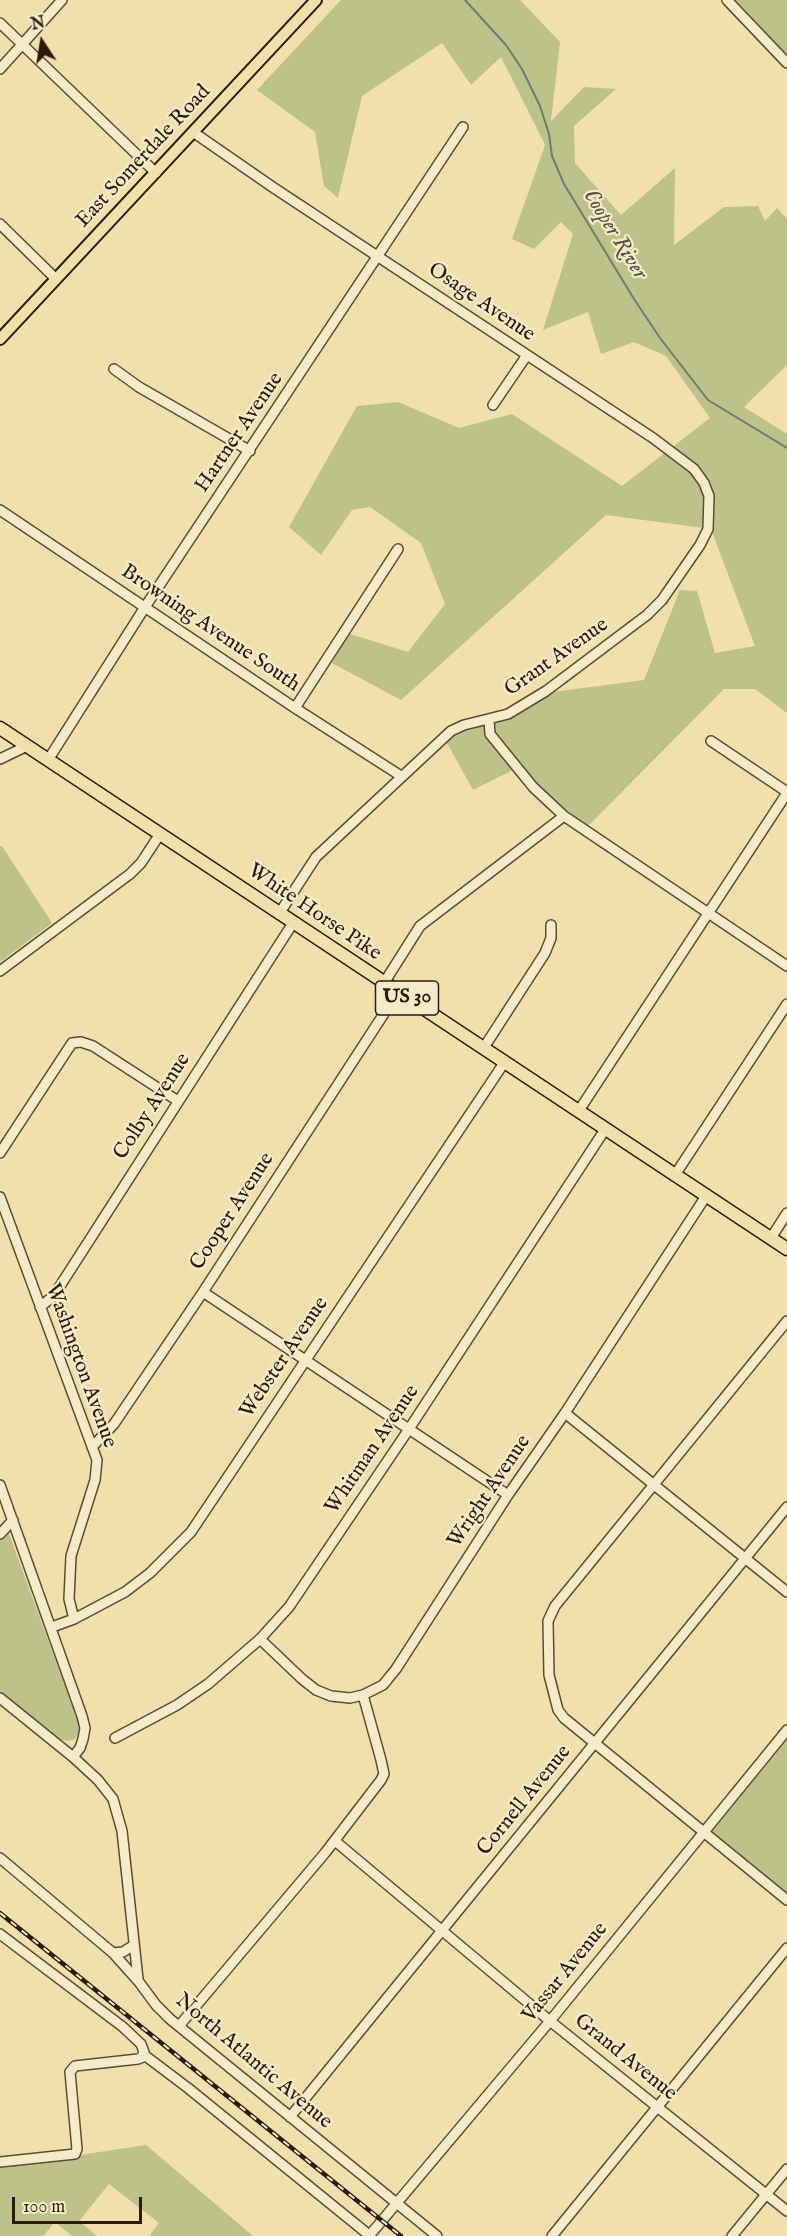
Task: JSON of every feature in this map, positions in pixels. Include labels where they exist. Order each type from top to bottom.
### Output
[{"type":"highway","name":"White Horse Pike","points":[[0,728],[787,1249]]},
{"type":"main road","name":"East Somerdale Road","points":[[0,339],[316,0]]},
{"type":"street","points":[[0,69],[62,0]]},
{"type":"street","points":[[727,0],[787,63]]},
{"type":"street","points":[[0,23],[156,173]]},
{"type":"street","name":"Hartner Avenue","points":[[48,760],[146,607],[463,127]]},
{"type":"street","name":"Osage Avenue","points":[[194,132],[274,188],[653,438],[694,469],[704,483],[709,496],[708,529]]},
{"type":"street","points":[[0,224],[56,279]]},
{"type":"street","points":[[493,405],[527,355]]},
{"type":"street","points":[[114,369],[139,387],[250,452]]},
{"type":"street","name":"Browning Avenue South","points":[[0,510],[295,708],[401,776]]},
{"type":"street","name":"Grant Avenue","points":[[279,914],[316,857],[451,731],[464,725],[508,714],[546,691],[647,615],[662,600],[708,529]]},
{"type":"street","points":[[295,708],[398,549]]},
{"type":"street","points":[[489,720],[490,734],[496,742],[533,787],[564,816],[787,966]]},
{"type":"street","points":[[578,1112],[787,792],[711,741]]},
{"type":"street","points":[[0,759],[27,746]]},
{"type":"street","points":[[384,983],[420,926],[564,816]]},
{"type":"street","points":[[0,971],[130,874],[141,863],[159,834]]},
{"type":"street","name":"Colby Avenue","points":[[40,1307],[60,1286],[293,923]]},
{"type":"street","points":[[483,1049],[545,952],[550,938],[551,925]]},
{"type":"street","name":"Cooper Avenue","points":[[92,1447],[114,1424],[203,1292],[398,992]]},
{"type":"street","points":[[675,1175],[787,1004]]},
{"type":"street","points":[[0,1153],[72,1043],[81,1042],[93,1046],[178,1101]]},
{"type":"street","name":"Webster Avenue","points":[[52,1627],[74,1619],[125,1592],[150,1573],[191,1532],[504,1063]]},
{"type":"street","name":"Whitman Avenue","points":[[115,1738],[177,1705],[208,1684],[260,1639],[289,1607],[409,1429],[606,1128]]},
{"type":"street","name":"Wright Avenue","points":[[363,1695],[383,1685],[396,1669],[706,1196]]},
{"type":"street","name":"Washington Avenue","points":[[0,1197],[97,1460],[96,1480],[70,1556],[69,1599],[74,1619]]},
{"type":"street","points":[[771,1238],[787,1213]]},
{"type":"street","points":[[203,1292],[508,1495]]},
{"type":"street","points":[[787,1322],[555,1606],[548,1621],[549,1675],[558,1710],[564,1718],[787,1900]]},
{"type":"street","points":[[565,1413],[787,1592]]},
{"type":"street","points":[[0,1485],[73,1685],[85,1728],[80,1748],[73,1757]]},
{"type":"street","name":"Cornell Avenue","points":[[290,2117],[787,1507]]},
{"type":"street","points":[[0,1534],[14,1520]]},
{"type":"street","points":[[179,2026],[335,1841],[384,1774],[363,1695],[350,1698],[332,1696],[316,1690],[260,1639]]},
{"type":"street","points":[[0,1698],[73,1757],[98,1780],[113,1799],[118,1812],[126,1856],[139,1982]]},
{"type":"street","name":"Vassar Avenue","points":[[369,2236],[550,2021],[787,1730]]},
{"type":"street","name":"Grand Avenue","points":[[335,1841],[550,2021],[787,2211]]},
{"type":"street","name":"North Atlantic Avenue","points":[[0,1858],[112,1953],[139,1982],[156,2005],[179,2026],[437,2236]]},
{"type":"street","points":[[0,1934],[123,2027],[141,2044],[143,2052],[143,2057],[138,2059],[75,2066],[70,2072],[77,2149],[75,2154],[0,2162]]},
{"type":"street","points":[[112,1953],[123,1952],[134,1946]]},
{"type":"street","points":[[552,2236],[787,1948]]},
{"type":"street","points":[[143,2052],[369,2236]]},
{"type":"street","points":[[732,2236],[787,2169]]},
{"type":"green space","points":[[341,0],[520,0],[560,42],[551,121],[584,87],[616,89],[574,126],[575,163],[621,215],[675,168],[674,245],[724,207],[758,206],[765,221],[777,208],[787,219],[787,365],[744,407],[787,434],[787,713],[755,689],[724,689],[587,827],[517,768],[473,790],[442,734],[545,693],[644,680],[680,590],[697,591],[715,653],[755,646],[711,529],[606,515],[401,700],[332,663],[347,633],[408,652],[445,604],[421,543],[370,507],[352,510],[321,555],[289,527],[357,406],[398,402],[459,428],[512,414],[622,486],[710,418],[666,356],[634,342],[601,354],[588,312],[543,330],[573,234],[561,222],[534,249],[512,239],[545,145],[501,57],[471,85],[442,43],[362,96],[338,198],[324,186],[315,132],[257,90]]},
{"type":"green space","points":[[729,0],[787,0],[787,60]]},
{"type":"green space","points":[[0,846],[52,923],[0,962]]},
{"type":"green space","points":[[0,1530],[9,1534],[79,1724],[79,1733],[75,1739],[67,1741],[58,1739],[0,1691]]},
{"type":"green space","points":[[787,1730],[787,1900],[703,1833]]},
{"type":"green space","points":[[146,2145],[253,2236],[149,2236],[159,2223],[109,2184],[79,2221],[97,2236],[72,2236],[55,2222],[43,2236],[0,2236],[0,2167]]},
{"type":"waterway","name":"Cooper River","points":[[465,0],[506,45],[522,69],[540,106],[549,134],[552,156],[564,184],[660,338],[708,400],[787,448]]},
{"type":"railway","points":[[0,1913],[401,2236]]}]
